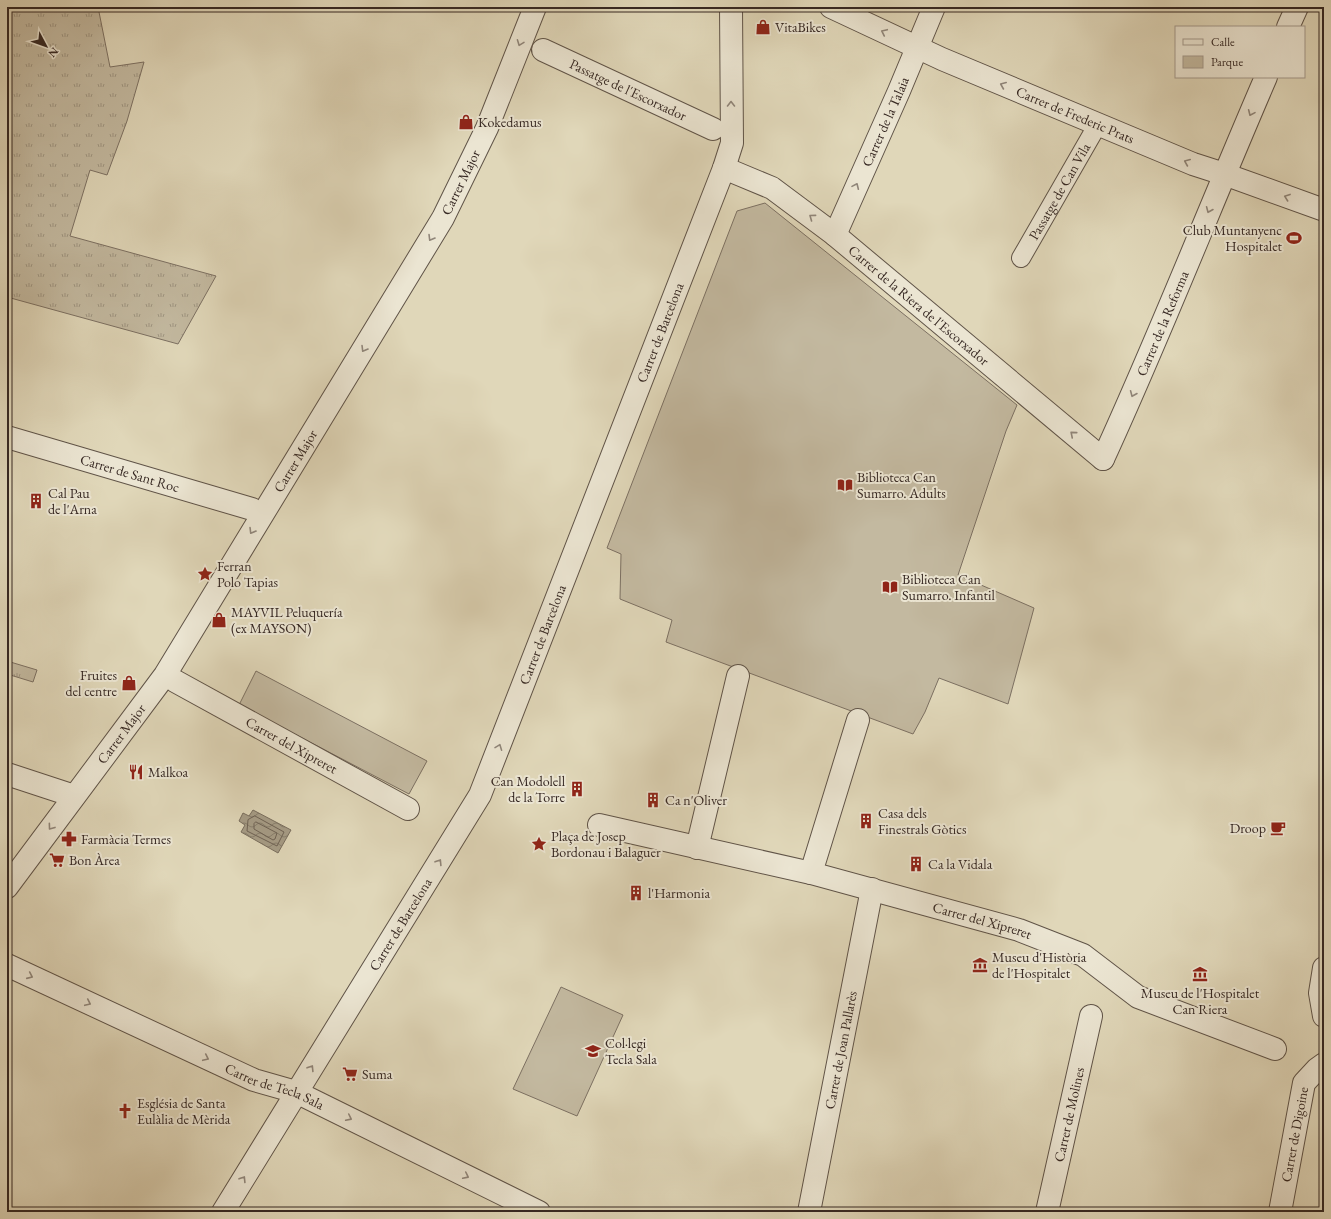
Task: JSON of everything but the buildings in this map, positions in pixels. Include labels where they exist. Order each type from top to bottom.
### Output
[{"type":"street","name":"Carrer Major","points":[[7,886],[165,675],[443,218],[487,128],[534,7]]},
{"type":"street","name":"Carrer de Barcelona","points":[[223,1212],[480,795],[724,168],[732,143],[730,7]]},
{"type":"street","name":"Carrer de Frederic Prats","points":[[831,7],[916,47],[1193,164],[1324,210]]},
{"type":"street","name":"Carrer de la Talaia","points":[[835,235],[934,7]]},
{"type":"street","points":[[1288,26],[1297,7]]},
{"type":"street","name":"Passatge de l'Escorxador","points":[[543,50],[713,129]]},
{"type":"street","name":"Carrer de la Reforma","points":[[1103,460],[1130,401],[1266,78]]},
{"type":"street","name":"Carrer de la Riera de l'Escorxador","points":[[724,168],[772,188],[835,235],[1103,460]]},
{"type":"street","name":"Carrer de Sant Roc","points":[[7,437],[252,509]]},
{"type":"street","points":[[697,848],[738,676]]},
{"type":"street","name":"Carrer del Xipreret","points":[[175,681],[408,809]]},
{"type":"street","points":[[811,873],[858,720]]},
{"type":"street","points":[[7,774],[74,796]]},
{"type":"street","name":"Carrer del Xipreret","points":[[599,825],[811,873],[1019,930],[1083,954],[1138,997],[1274,1049]]},
{"type":"street","name":"Carrer de Joan Pallarès","points":[[809,1212],[872,889]]},
{"type":"street","name":"Carrer de Tecla Sala","points":[[7,965],[254,1080],[296,1092],[539,1212]]},
{"type":"street","points":[[1324,968],[1320,993],[1324,1016]]},
{"type":"street","name":"Carrer de Molines","points":[[1048,1212],[1091,1016]]},
{"type":"street","name":"Carrer de Digoine","points":[[1280,1212],[1304,1083],[1324,1064]]},
{"type":"lane","name":"Passatge de Can Vila","points":[[1021,258],[1098,124]]},
{"type":"green space","points":[[7,7],[98,7],[110,67],[144,62],[127,121],[107,175],[90,170],[70,236],[216,276],[178,344],[7,297]]},
{"type":"green space","points":[[765,203],[1017,405],[1006,431],[958,575],[1034,608],[1008,704],[939,678],[925,712],[913,734],[666,642],[672,620],[620,599],[621,554],[607,548],[737,211]]},
{"type":"green space","points":[[7,661],[37,670],[33,682],[7,674]]},
{"type":"green space","points":[[256,671],[427,761],[409,794],[239,705]]},
{"type":"green space","points":[[561,987],[623,1015],[577,1116],[513,1089]]},
{"type":"water","points":[[253,810],[291,830],[278,853],[241,832],[245,825],[239,821],[243,813],[249,816]]},
{"type":"place","name":"VitaBikes","points":[[763,27]]},
{"type":"place","name":"Kokedamus","points":[[466,122]]},
{"type":"place","name":"Club Muntanyenc Hospitalet","points":[[1294,238]]},
{"type":"place","name":"Biblioteca Can Sumarro. Adults","points":[[845,485]]},
{"type":"place","name":"Cal Pau de l'Arna","points":[[36,501]]},
{"type":"place","name":"Ferran Polo Tapias","points":[[205,574]]},
{"type":"place","name":"Biblioteca Can Sumarro. Infantil","points":[[890,587]]},
{"type":"place","name":"MAYVIL Peluquería (ex MAYSON)","points":[[219,620]]},
{"type":"place","name":"Fruites del centre","points":[[129,683]]},
{"type":"place","name":"Malkoa","points":[[136,772]]},
{"type":"place","name":"Can Modolell de la Torre","points":[[577,789]]},
{"type":"place","name":"Ca n'Oliver","points":[[653,800]]},
{"type":"place","name":"Casa dels Finestrals Gòtics","points":[[866,821]]},
{"type":"place","name":"Droop","points":[[1278,828]]},
{"type":"place","name":"Farmàcia Termes","points":[[69,839]]},
{"type":"place","name":"Plaça de Josep Bordonau i Balaguer","points":[[539,844]]},
{"type":"place","name":"Bon Àrea","points":[[57,860]]},
{"type":"place","name":"Ca la Vidala","points":[[916,864]]},
{"type":"place","name":"l'Harmonia","points":[[636,893]]},
{"type":"place","name":"Museu d'Història de l'Hospitalet","points":[[980,965]]},
{"type":"place","name":"Museu de l'Hospitalet Can Riera","points":[[1200,974]]},
{"type":"place","name":"Col·legi Tecla Sala","points":[[593,1051]]},
{"type":"place","name":"Suma","points":[[350,1074]]},
{"type":"place","name":"Església de Santa Eulàlia de Mèrida","points":[[125,1111]]}]
